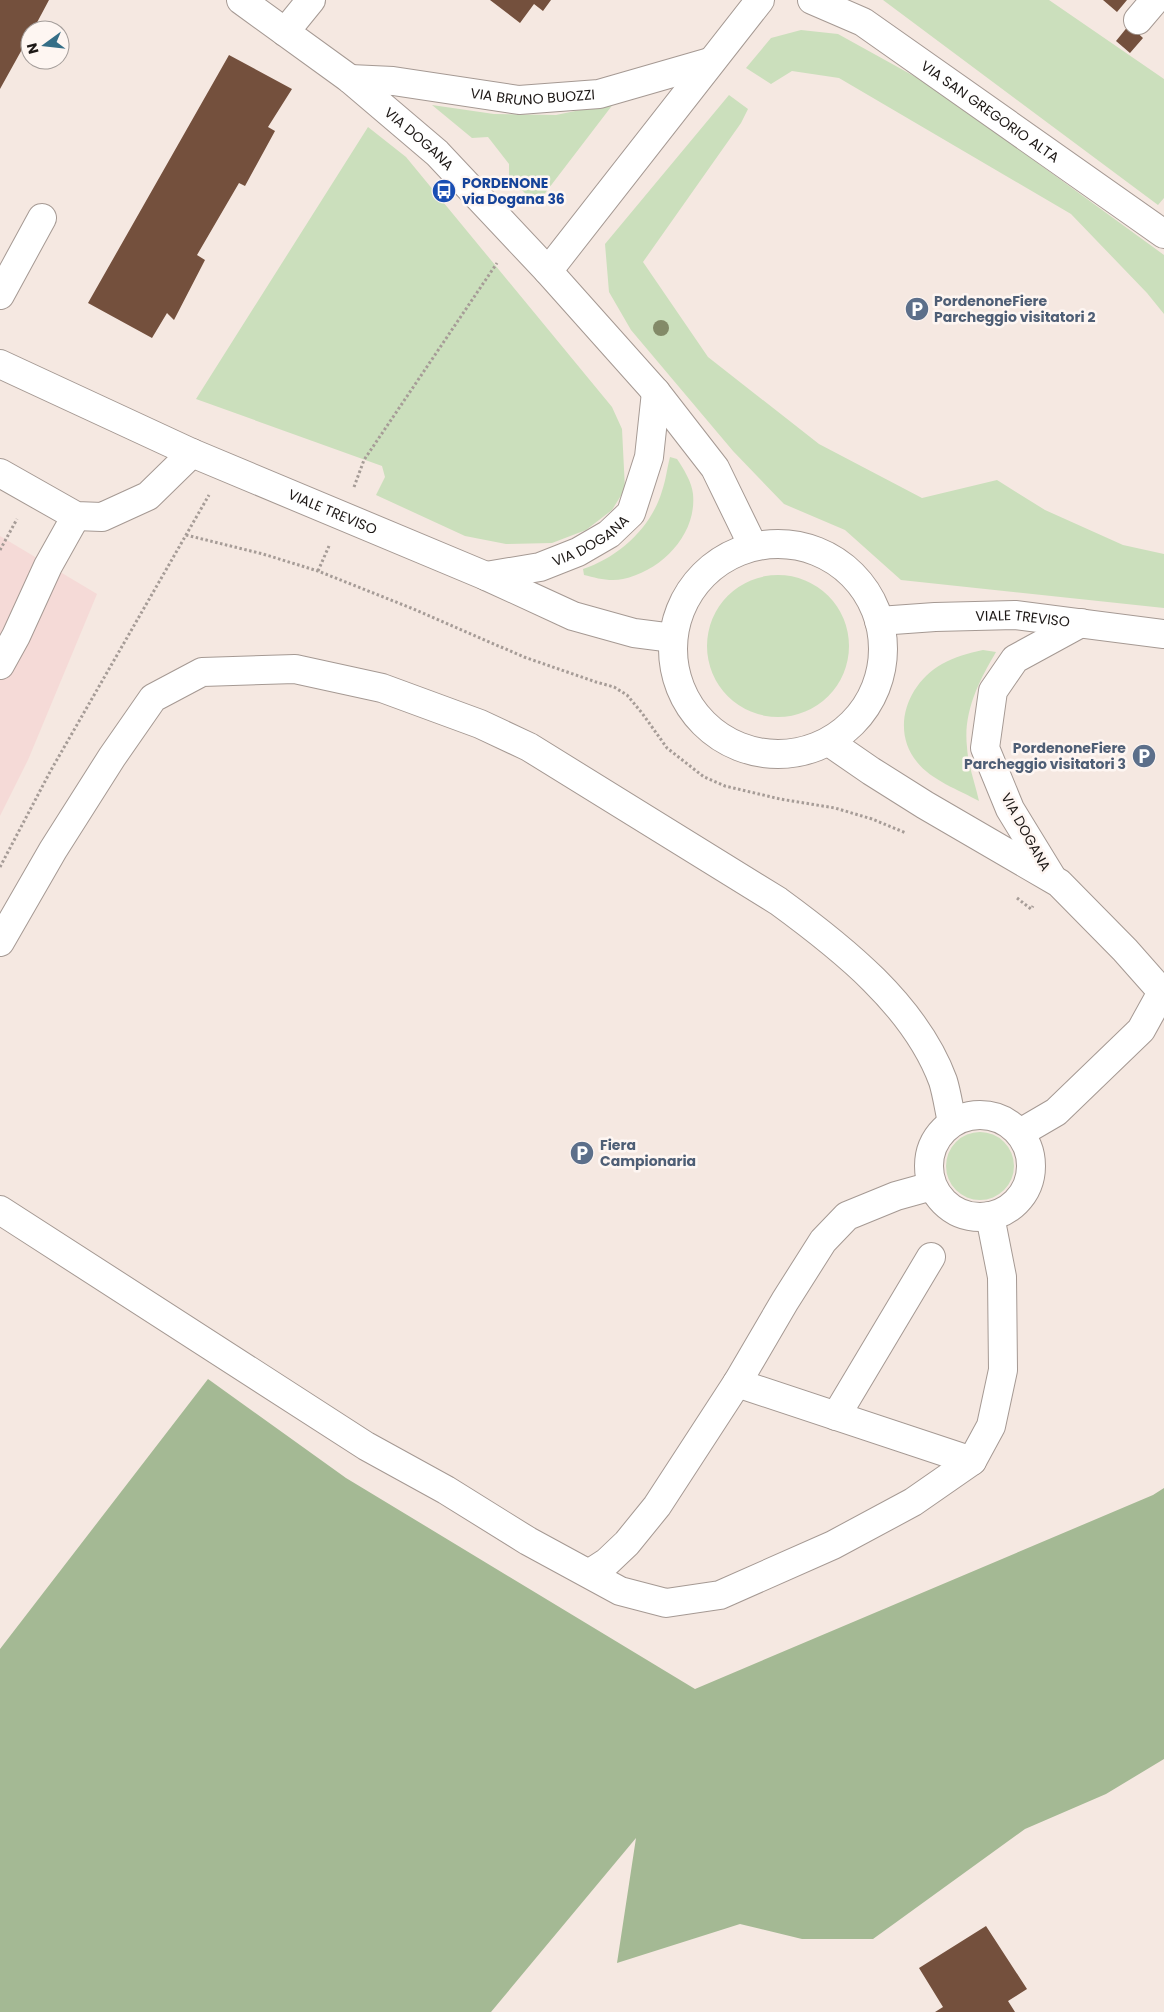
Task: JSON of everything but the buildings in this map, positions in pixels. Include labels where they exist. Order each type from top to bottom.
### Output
[{"type":"street","name":"VIA DOGANA","points":[[241,0],[350,79],[437,152],[516,236],[656,392],[715,468],[753,546]]},
{"type":"street","points":[[285,32],[311,0]]},
{"type":"street","points":[[548,271],[760,0]]},
{"type":"street","name":"VIA SAN GREGORIO ALTA","points":[[812,0],[863,22],[1164,234]]},
{"type":"street","name":"VIA BRUNO BUOZZI","points":[[350,79],[393,81],[519,100],[599,94],[710,62]]},
{"type":"street","points":[[0,296],[42,218]]},
{"type":"street","name":"VIALE TREVISO","points":[[0,364],[192,453],[486,576],[573,616],[634,633],[673,638]]},
{"type":"street","name":"VIA DOGANA","points":[[486,576],[540,567],[578,552],[609,534],[631,513],[649,457],[656,392]]},
{"type":"street","points":[[0,473],[76,516],[102,517],[148,496],[192,453]]},
{"type":"street","points":[[0,665],[16,636],[48,566],[76,516]]},
{"type":"street","points":[[793,545],[817,551],[845,567],[866,592],[880,621],[884,656],[875,691],[856,720],[829,742],[798,753],[765,754],[734,746],[707,728],[686,702],[674,671],[673,638],[681,607],[698,579],[723,558],[753,546],[793,545]]},
{"type":"street","name":"VIALE TREVISO","points":[[880,621],[935,617],[1015,615],[1164,634]]},
{"type":"street","name":"VIA DOGANA","points":[[1053,879],[1010,809],[986,748],[994,691],[1015,660],[1081,624]]},
{"type":"street","points":[[0,942],[53,850],[112,757],[153,698],[202,672],[295,669],[382,688],[480,724],[521,744],[778,901],[877,982],[923,1039],[943,1082],[952,1122]]},
{"type":"street","name":"VIA DOGANA","points":[[829,742],[925,805],[1059,883],[1163,993]]},
{"type":"street","points":[[1020,1133],[1056,1112],[1141,1030],[1163,993]]},
{"type":"street","points":[[980,1114],[1002,1120],[1020,1133],[1027,1146],[1031,1161],[1030,1176],[1025,1190],[1017,1202],[1005,1211],[990,1216],[973,1217],[956,1211],[942,1200],[932,1186],[928,1168],[931,1150],[939,1134],[952,1122],[966,1116],[980,1114]]},
{"type":"street","points":[[590,1573],[607,1562],[627,1543],[657,1506],[737,1383],[823,1241],[847,1216],[896,1196],[932,1186]]},
{"type":"street","points":[[0,1210],[53,1246],[366,1446],[446,1490],[528,1541],[620,1591],[666,1603],[720,1595],[833,1545],[914,1502],[972,1461],[991,1426],[1003,1370],[1002,1277],[990,1216]]},
{"type":"street","points":[[836,1416],[931,1257]]},
{"type":"street","points":[[737,1383],[972,1461]]},
{"type":"path","points":[[318,571],[343,516],[364,460],[516,236]]},
{"type":"path","points":[[0,867],[51,770],[225,467]]},
{"type":"path","points":[[186,536],[263,554],[318,571],[411,608],[524,657],[614,687],[627,695],[667,748],[704,777],[718,783],[751,794],[835,808],[908,834]]},
{"type":"path","points":[[1016,897],[1031,909],[1053,879]]},
{"type":"shaded area","points":[[0,536],[97,594],[28,760],[0,816]]},
{"type":"green space","points":[[883,0],[1049,0],[1164,79],[1164,198],[1158,205]]},
{"type":"green space","points":[[801,30],[838,34],[932,86],[1164,255],[1164,314],[1147,293],[1071,214],[839,78],[792,71],[771,84],[746,68],[771,38]]},
{"type":"green space","points":[[729,95],[748,109],[741,123],[643,262],[708,357],[819,444],[922,498],[997,480],[1045,510],[1123,545],[1164,554],[1164,608],[901,580],[845,530],[784,504],[733,451],[631,330],[609,292],[605,244]]},
{"type":"green space","points":[[614,103],[536,205],[509,176],[509,164],[488,137],[472,138],[432,105],[494,114],[556,115]]},
{"type":"green space","points":[[368,127],[406,157],[612,407],[622,429],[625,489],[612,510],[586,530],[552,543],[506,544],[465,536],[376,495],[385,477],[382,466],[196,399]]},
{"type":"green space","points":[[670,457],[677,459],[682,467],[689,480],[693,494],[693,509],[683,537],[663,559],[637,575],[613,580],[584,575],[583,569],[596,564],[621,549],[642,529],[657,504]]},
{"type":"green space","points":[[778,575],[805,581],[817,587],[828,596],[837,607],[843,619],[849,646],[843,673],[837,685],[828,696],[817,705],[805,711],[778,717],[751,711],[739,705],[728,696],[719,685],[713,673],[707,646],[713,619],[719,607],[728,596],[739,587],[751,581]]},
{"type":"green space","points":[[983,650],[996,652],[978,686],[967,721],[966,734],[969,761],[979,801],[937,779],[917,762],[909,749],[904,722],[912,695],[930,672],[952,659]]},
{"type":"green space","points":[[980,1132],[993,1135],[1004,1142],[1011,1153],[1014,1166],[1011,1179],[1004,1190],[993,1197],[980,1200],[967,1197],[956,1190],[949,1179],[946,1166],[949,1153],[956,1142],[967,1135]]},
{"type":"green space","points":[[208,1379],[346,1478],[695,1689],[1153,1495],[1164,1488],[1164,1759],[1106,1794],[1025,1829],[873,1939],[802,1939],[740,1924],[617,1963],[636,1838],[491,2012],[0,2012],[0,1649]]},
{"type":"place","name":"PORDENONE via Dogana 36","points":[[444,191]]},
{"type":"place","name":"PordenoneFiere Parcheggio visitatori 2","points":[[917,309]]},
{"type":"place","name":"PordenoneFiere Parcheggio visitatori 3","points":[[1144,756]]},
{"type":"place","name":"Fiera Campionaria","points":[[582,1153]]}]
